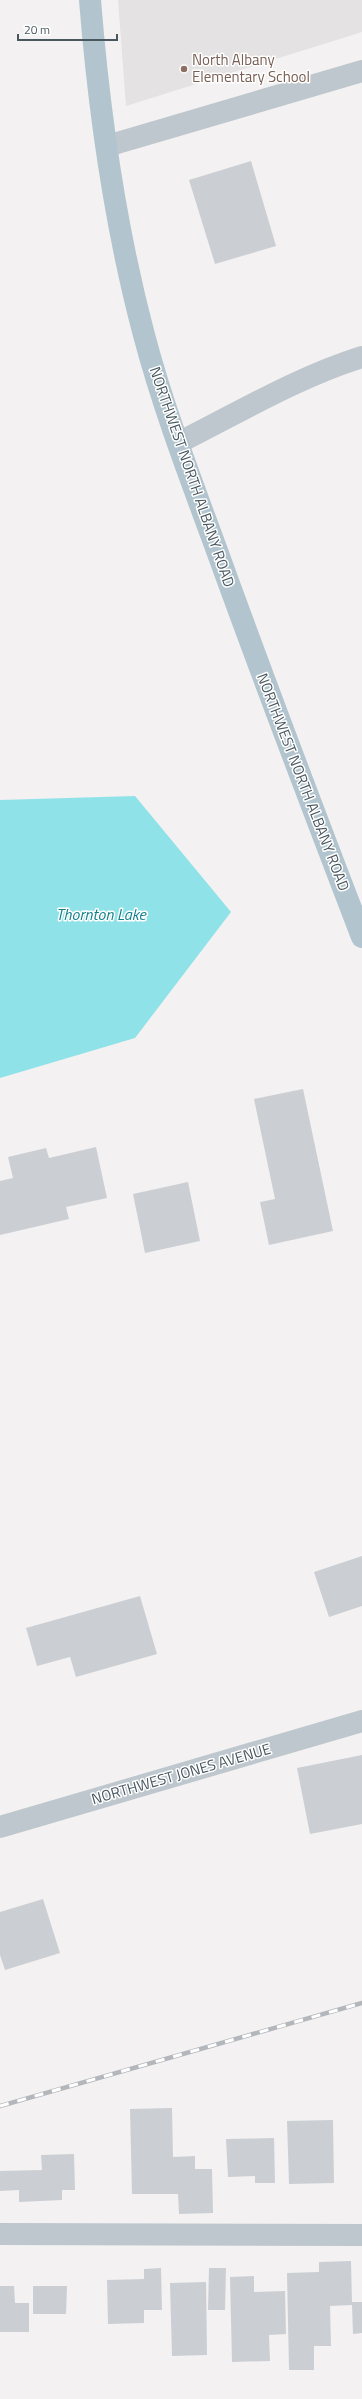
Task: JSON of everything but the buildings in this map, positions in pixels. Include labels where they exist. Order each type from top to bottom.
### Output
[{"type":"main road","name":"NORTHWEST NORTH ALBANY ROAD","points":[[90,0],[95,57],[116,214],[144,336],[178,443],[272,702],[362,937]]},
{"type":"street","points":[[107,146],[137,139],[362,71]]},
{"type":"street","points":[[178,443],[285,390],[344,363],[362,357]]},
{"type":"street","name":"NORTHWEST JONES AVENUE","points":[[0,1827],[362,1721]]},
{"type":"street","points":[[0,2234],[362,2235]]},
{"type":"shaded area","name":"North Albany Elementary School","points":[[118,0],[362,0],[362,32],[126,106]]},
{"type":"water","name":"Thornton Lake","points":[[135,796],[231,912],[135,1038],[0,1078],[0,800]]},
{"type":"railway","points":[[0,2106],[362,2003]]},
{"type":"place","name":"North Albany Elementary School","points":[[184,69]]}]
